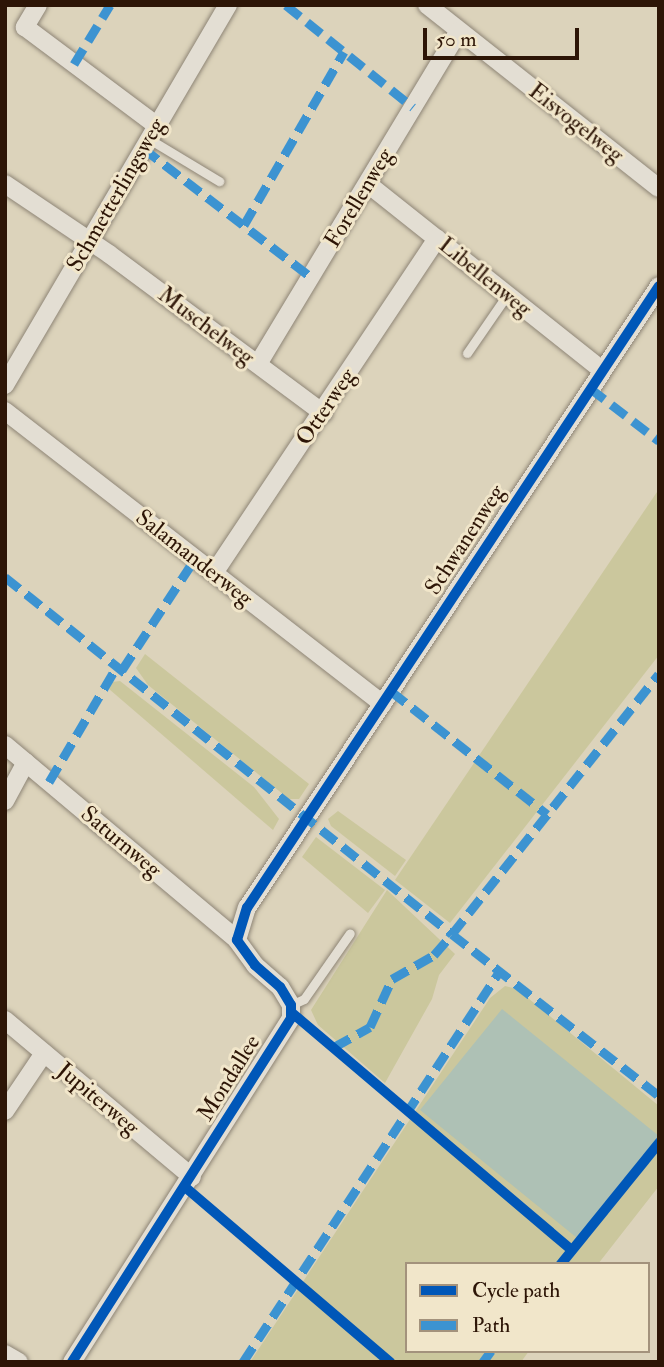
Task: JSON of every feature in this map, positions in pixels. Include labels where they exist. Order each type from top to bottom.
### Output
[{"type":"street","points":[[38,5],[25,27],[152,132]]},
{"type":"street","name":"Schmetterlingsweg","points":[[5,386],[228,5]]},
{"type":"street","name":"Eisvogelweg","points":[[427,5],[659,188]]},
{"type":"street","name":"Forellenweg","points":[[258,364],[459,31]]},
{"type":"street","name":"Muschelweg","points":[[5,184],[89,241],[323,413]]},
{"type":"street","name":"Libellenweg","points":[[368,184],[602,370]]},
{"type":"street","name":"Otterweg","points":[[214,573],[437,239]]},
{"type":"street","name":"Schwanenweg","points":[[237,940],[247,908],[659,286]]},
{"type":"street","name":"Salamanderweg","points":[[5,411],[383,704]]},
{"type":"street","name":"Saturnweg","points":[[5,745],[237,940]]},
{"type":"street","points":[[5,801],[26,762]]},
{"type":"street","points":[[237,940],[291,1005]]},
{"type":"street","name":"Mondallee","points":[[72,1362],[291,1018],[291,1005]]},
{"type":"street","name":"Jupiterweg","points":[[5,1020],[192,1177]]},
{"type":"street","points":[[5,1111],[44,1053]]},
{"type":"street","points":[[5,1354],[19,1362]]},
{"type":"lane","points":[[152,132],[219,181]]},
{"type":"lane","points":[[467,353],[507,295]]},
{"type":"lane","points":[[291,1005],[304,999],[350,933]]},
{"type":"shaded area","points":[[659,489],[659,655],[450,923],[395,880]]},
{"type":"shaded area","points":[[145,654],[309,784],[299,799],[289,799],[148,685],[136,668]]},
{"type":"shaded area","points":[[120,681],[254,787],[279,819],[273,830],[109,689],[112,682]]},
{"type":"shaded area","points":[[338,811],[406,860],[395,876],[331,826],[328,819]]},
{"type":"shaded area","points":[[316,837],[385,890],[368,913],[302,857]]},
{"type":"shaded area","points":[[387,890],[455,954],[439,975],[432,999],[385,1083],[318,1025],[311,1010]]},
{"type":"shaded area","points":[[505,986],[517,989],[659,1106],[659,1186],[600,1262],[405,1262],[405,1353],[528,1353],[521,1362],[250,1362],[490,998]]},
{"type":"shaded area","points":[[502,1009],[659,1136],[577,1238],[420,1110]]},
{"type":"marked path","points":[[74,64],[110,5]]},
{"type":"marked path","points":[[286,5],[413,107]]},
{"type":"marked path","points":[[244,225],[344,52]]},
{"type":"marked path","points":[[143,148],[311,277]]},
{"type":"marked path","points":[[590,388],[659,441]]},
{"type":"marked path","points":[[122,670],[195,559]]},
{"type":"marked path","points":[[5,577],[452,934],[659,674]]},
{"type":"marked path","points":[[49,782],[117,666]]},
{"type":"marked path","points":[[391,691],[547,814]]},
{"type":"marked path","points":[[334,1047],[370,1027],[392,979],[434,955],[452,934],[659,1096]]},
{"type":"marked path","points":[[243,1362],[499,973]]},
{"type":"marked path","points":[[483,1362],[490,1353]]},
{"type":"cycle path","points":[[72,1362],[291,1018],[291,1005],[280,987],[255,965],[237,940],[247,908],[659,286]]},
{"type":"cycle path","points":[[291,1012],[572,1250]]},
{"type":"cycle path","points":[[563,1262],[659,1143]]},
{"type":"cycle path","points":[[185,1187],[390,1362]]}]
